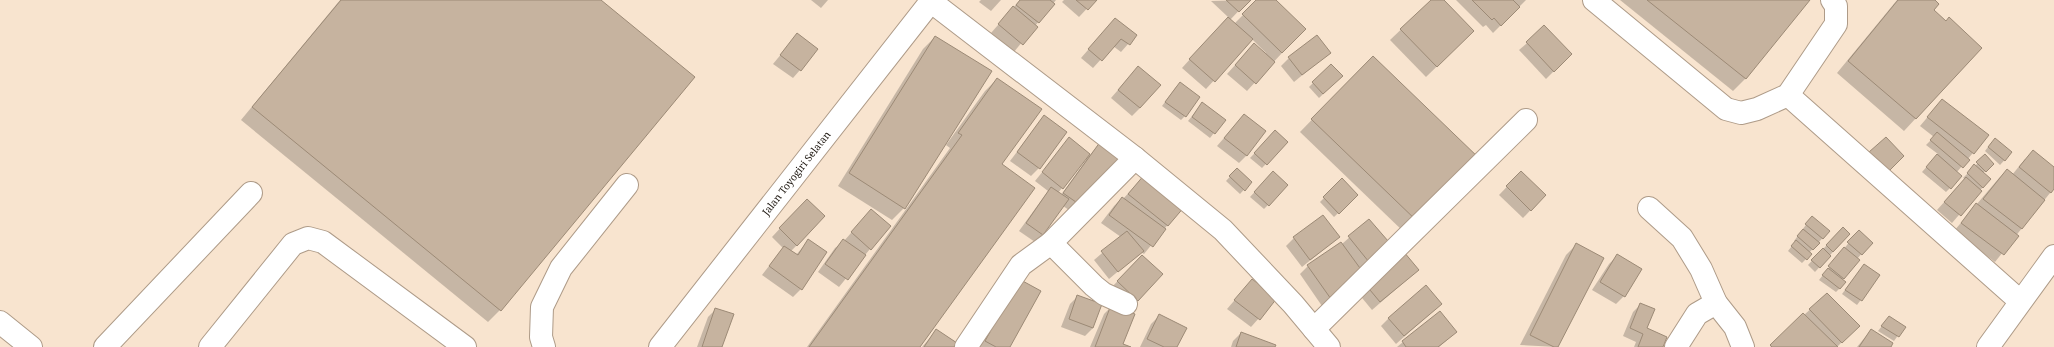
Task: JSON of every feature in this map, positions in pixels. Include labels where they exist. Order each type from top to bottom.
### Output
[{"type":"street","points":[[930,0],[1135,158],[1223,230],[1293,304],[1329,347]]},
{"type":"street","name":"Jalan Toyogiri Selatan","points":[[663,346],[930,0]]},
{"type":"street","points":[[1594,0],[1726,109],[1742,113],[1757,109],[1788,95],[1836,24],[1836,6],[1832,0]]},
{"type":"street","points":[[1788,95],[2020,301]]},
{"type":"street","points":[[1314,330],[1526,120]]},
{"type":"street","points":[[966,347],[1021,265],[1051,243],[1135,158]]},
{"type":"street","points":[[544,347],[541,337],[542,307],[561,268],[627,185]]},
{"type":"street","points":[[105,347],[251,192]]},
{"type":"street","points":[[1649,208],[1682,238],[1701,269],[1716,303],[1735,326],[1743,347]]},
{"type":"street","points":[[213,346],[293,244],[308,238],[323,242],[465,347]]},
{"type":"street","points":[[1051,243],[1094,286],[1104,294],[1126,304]]},
{"type":"street","points":[[1988,347],[2054,256]]},
{"type":"street","points":[[1676,347],[1697,314],[1716,303]]},
{"type":"street","points":[[0,322],[31,347]]},
{"type":"building","points":[[341,0],[601,0],[695,77],[501,311],[252,107]]},
{"type":"building","points":[[1020,0],[1050,0],[1055,4],[1039,23],[1016,5]]},
{"type":"building","points":[[1076,0],[1097,0],[1088,10]]},
{"type":"building","points":[[1226,0],[1251,0],[1239,12]]},
{"type":"building","points":[[1256,0],[1276,0],[1306,29],[1282,53],[1242,14]]},
{"type":"building","points":[[1431,0],[1444,0],[1474,31],[1437,67],[1400,29]]},
{"type":"building","points":[[1472,0],[1513,0],[1520,7],[1501,26],[1494,18],[1492,20]]},
{"type":"building","points":[[1647,0],[1810,0],[1746,79]]},
{"type":"building","points":[[1898,0],[1935,0],[1939,4],[1934,10],[1946,21],[1949,17],[1982,48],[1916,119],[1848,61]]},
{"type":"building","points":[[1013,6],[1038,27],[1023,45],[998,24]]},
{"type":"building","points":[[1228,17],[1253,39],[1215,82],[1189,59]]},
{"type":"building","points":[[1115,18],[1137,35],[1130,45],[1121,39],[1102,61],[1088,49]]},
{"type":"building","points":[[1544,25],[1572,54],[1554,72],[1526,42]]},
{"type":"building","points":[[797,33],[818,49],[801,71],[780,55]]},
{"type":"building","points":[[1317,35],[1331,53],[1302,75],[1288,57]]},
{"type":"building","points":[[935,36],[992,71],[905,209],[849,173]]},
{"type":"building","points":[[1254,43],[1275,62],[1256,84],[1235,65]]},
{"type":"building","points":[[1373,56],[1481,160],[1419,223],[1311,119]]},
{"type":"building","points":[[1331,64],[1343,76],[1323,94],[1312,82]]},
{"type":"building","points":[[1138,66],[1161,85],[1140,108],[1118,90]]},
{"type":"building","points":[[997,78],[1042,109],[1002,164],[1035,188],[920,347],[809,347],[962,135],[958,133]]},
{"type":"building","points":[[1180,82],[1200,97],[1186,117],[1165,102]]},
{"type":"building","points":[[1942,99],[1989,135],[1974,154],[1927,117]]},
{"type":"building","points":[[1202,102],[1226,120],[1215,134],[1192,117]]},
{"type":"building","points":[[1244,114],[1266,131],[1247,156],[1224,138]]},
{"type":"building","points":[[1044,115],[1067,132],[1040,169],[1017,152]]},
{"type":"building","points":[[1275,130],[1288,142],[1267,165],[1254,153]]},
{"type":"building","points":[[1937,132],[1970,160],[1963,168],[1930,140]]},
{"type":"building","points":[[1069,137],[1090,154],[1063,189],[1042,172]]},
{"type":"building","points":[[1886,137],[1904,156],[1888,172],[1869,152]]},
{"type":"building","points":[[1103,138],[1123,153],[1083,207],[1063,193]]},
{"type":"building","points":[[1995,138],[2012,152],[2005,161],[1988,147]]},
{"type":"building","points":[[2033,150],[2054,167],[2054,189],[2051,193],[2019,167]]},
{"type":"building","points":[[1937,154],[1962,176],[1951,189],[1926,167]]},
{"type":"building","points":[[1985,154],[1994,164],[1986,172],[1976,162]]},
{"type":"building","points":[[1974,164],[1991,179],[1983,188],[1967,173]]},
{"type":"building","points":[[1237,168],[1252,182],[1245,191],[1229,176]]},
{"type":"building","points":[[2007,169],[2045,200],[2022,229],[1983,199]]},
{"type":"building","points":[[1273,171],[1288,185],[1269,206],[1254,192]]},
{"type":"building","points":[[1521,171],[1546,195],[1531,211],[1506,186]]},
{"type":"building","points":[[1145,174],[1185,206],[1168,226],[1128,194]]},
{"type":"building","points":[[1966,177],[1982,191],[1961,216],[1944,202]]},
{"type":"building","points":[[1342,178],[1358,195],[1339,214],[1323,197]]},
{"type":"building","points":[[1051,187],[1069,199],[1043,235],[1026,223]]},
{"type":"building","points":[[1122,197],[1166,229],[1153,247],[1109,215]]},
{"type":"building","points":[[807,199],[825,216],[797,246],[779,228]]},
{"type":"building","points":[[1976,203],[2019,236],[2004,255],[1961,223]]},
{"type":"building","points":[[871,209],[891,226],[871,250],[851,232]]},
{"type":"building","points":[[1323,215],[1340,237],[1310,260],[1293,237]]},
{"type":"building","points":[[1812,216],[1830,231],[1823,239],[1805,224]]},
{"type":"building","points":[[1369,219],[1395,249],[1373,267],[1348,236]]},
{"type":"building","points":[[1843,227],[1850,234],[1833,252],[1826,245]]},
{"type":"building","points":[[1803,229],[1820,243],[1813,250],[1797,236]]},
{"type":"building","points":[[1859,230],[1873,243],[1862,255],[1847,242]]},
{"type":"building","points":[[1127,231],[1144,251],[1118,272],[1101,251]]},
{"type":"building","points":[[808,239],[827,252],[802,290],[769,266],[784,246],[798,255]]},
{"type":"building","points":[[843,239],[866,255],[848,280],[825,264]]},
{"type":"building","points":[[1796,240],[1812,254],[1807,260],[1791,246]]},
{"type":"building","points":[[1341,242],[1365,275],[1331,299],[1307,265]]},
{"type":"building","points":[[1576,243],[1604,258],[1558,347],[1554,347],[1530,335]]},
{"type":"building","points":[[1844,247],[1860,260],[1844,279],[1828,266]]},
{"type":"building","points":[[1823,248],[1831,256],[1820,268],[1811,260]]},
{"type":"building","points":[[1404,252],[1419,270],[1380,302],[1365,284]]},
{"type":"building","points":[[1617,254],[1642,269],[1625,297],[1600,282]]},
{"type":"building","points":[[1142,255],[1163,274],[1138,301],[1117,281]]},
{"type":"building","points":[[1864,264],[1880,275],[1862,301],[1845,290]]},
{"type":"building","points":[[1828,268],[1846,282],[1840,289],[1822,275]]},
{"type":"building","points":[[1019,279],[1041,291],[1010,347],[996,347],[985,341],[990,332],[982,328]]},
{"type":"building","points":[[1252,279],[1277,298],[1260,320],[1234,300]]},
{"type":"building","points":[[1426,285],[1442,304],[1404,336],[1388,318]]},
{"type":"building","points":[[1827,293],[1860,326],[1842,343],[1809,309]]},
{"type":"building","points":[[1077,295],[1102,304],[1093,328],[1069,319]]},
{"type":"building","points":[[1640,303],[1655,309],[1647,328],[1667,337],[1663,347],[1638,347],[1643,334],[1630,328]]},
{"type":"building","points":[[1111,305],[1135,314],[1123,344],[1131,347],[1095,347]]},
{"type":"building","points":[[715,308],[734,314],[722,347],[702,347]]},
{"type":"building","points":[[1440,311],[1457,332],[1438,347],[1406,347],[1402,341]]},
{"type":"building","points":[[1803,313],[1838,347],[1772,347],[1770,345]]},
{"type":"building","points":[[1159,314],[1187,328],[1177,347],[1164,347],[1147,339]]},
{"type":"building","points":[[1889,316],[1906,327],[1899,337],[1881,326]]},
{"type":"building","points":[[936,329],[957,343],[954,347],[924,347]]},
{"type":"building","points":[[1871,329],[1893,343],[1891,347],[1859,347]]},
{"type":"building","points":[[1241,332],[1276,345],[1275,347],[1236,347]]}]
